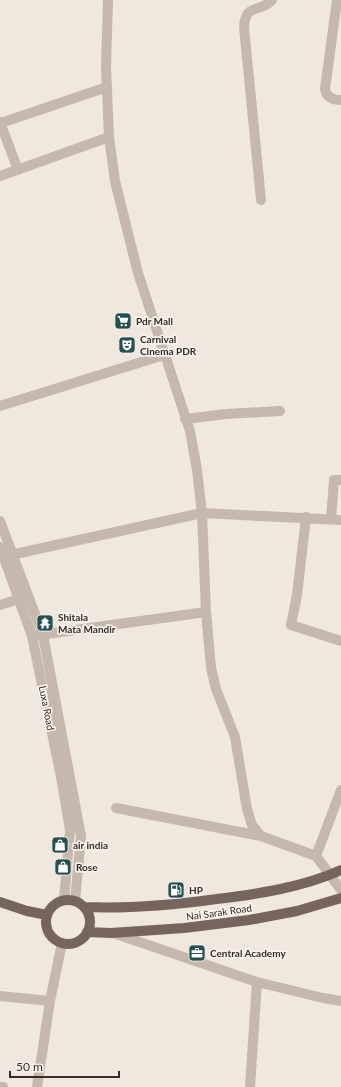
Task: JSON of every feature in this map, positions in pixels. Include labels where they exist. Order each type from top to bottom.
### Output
[{"type":"main road","name":"Nai Sarak Road","points":[[84,907],[104,908],[178,904],[242,896],[289,887],[330,875],[341,870]]},
{"type":"main road","name":"Nai Sarak Road","points":[[87,932],[111,933],[184,928],[249,920],[297,911],[341,898]]},
{"type":"main road","points":[[64,900],[75,901],[84,907],[90,919],[87,932],[82,938],[69,944],[62,943],[50,935],[46,922],[47,915],[53,905],[64,900]]},
{"type":"main road","points":[[0,902],[27,911],[47,915]]},
{"type":"street","points":[[108,0],[107,87],[109,137],[115,181],[138,273],[190,432],[198,470],[202,513],[206,612],[211,668],[216,689],[235,737],[247,809],[252,825],[261,836]]},
{"type":"street","points":[[261,200],[244,27],[247,14],[250,11],[264,6],[272,0]]},
{"type":"street","points":[[337,0],[325,89],[330,98],[341,100]]},
{"type":"street","points":[[18,170],[0,122],[107,87]]},
{"type":"street","points":[[0,176],[109,137]]},
{"type":"street","points":[[0,406],[164,356]]},
{"type":"street","points":[[185,419],[226,414],[280,411]]},
{"type":"street","points":[[9,556],[202,513],[336,519],[334,480],[341,480]]},
{"type":"street","points":[[306,518],[297,595],[291,625],[341,641]]},
{"type":"street","points":[[0,521],[9,556],[43,635],[81,836],[75,901]]},
{"type":"street","name":"Luxa Road","points":[[0,547],[9,556],[19,599],[32,636],[61,777],[70,830],[64,900]]},
{"type":"street","points":[[0,605],[19,599]]},
{"type":"street","points":[[32,636],[206,612]]},
{"type":"street","points":[[316,856],[341,790]]},
{"type":"street","points":[[116,808],[261,836],[316,856],[341,890]]},
{"type":"street","points":[[111,933],[257,982],[341,1001]]},
{"type":"street","points":[[37,1087],[50,1001],[62,943]]},
{"type":"street","points":[[250,1087],[257,982]]},
{"type":"street","points":[[0,996],[50,1001]]},
{"type":"place","name":"Pdr Mall","points":[[123,321]]},
{"type":"place","name":"Carnival Cinema PDR","points":[[127,345]]},
{"type":"place","name":"Shitala Mata Mandir","points":[[45,623]]},
{"type":"place","name":"air india","points":[[60,845]]},
{"type":"place","name":"Rose","points":[[63,867]]},
{"type":"place","name":"HP","points":[[176,890]]},
{"type":"place","name":"Central Academy","points":[[197,953]]}]
